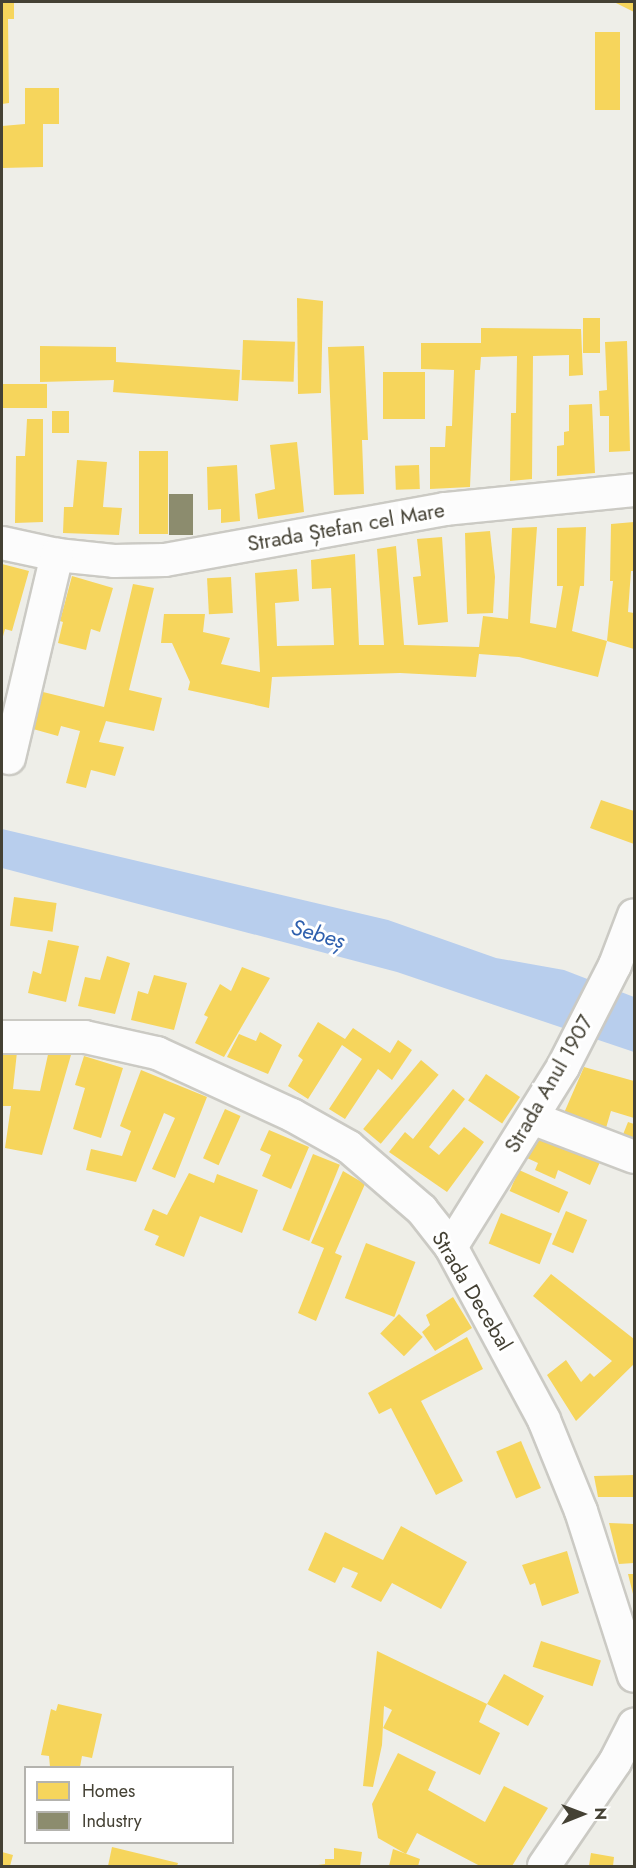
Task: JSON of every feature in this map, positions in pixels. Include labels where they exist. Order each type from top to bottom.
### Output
[{"type":"street","name":"Strada Ștefan cel Mare","points":[[2,543],[57,555],[114,561],[165,560],[445,510],[634,490]]},
{"type":"street","points":[[9,758],[57,555]]},
{"type":"street","name":"Strada Anul 1907","points":[[451,1248],[562,1067],[615,965],[634,915]]},
{"type":"street","name":"Strada Decebal","points":[[2,1037],[85,1037],[157,1053],[292,1115],[349,1147],[422,1210],[451,1248],[544,1420],[581,1511],[634,1676]]},
{"type":"street","points":[[532,1118],[634,1157]]},
{"type":"street","points":[[544,1866],[615,1762],[634,1725]]},
{"type":"water","name":"Sebeș","points":[[2,829],[388,920],[496,958],[564,970],[634,997],[634,1052],[397,972],[2,868]]},
{"type":"building: Homes","points":[[2,2],[14,2],[14,19],[8,19],[9,103],[2,104]]},
{"type":"building: Homes","points":[[614,2],[634,2],[634,12]]},
{"type":"building: Homes","points":[[595,32],[620,32],[620,110],[595,110]]},
{"type":"building: Homes","points":[[25,88],[59,88],[59,124],[43,124],[43,167],[2,168],[2,126],[25,124]]},
{"type":"building: Homes","points":[[297,298],[323,301],[321,393],[298,394]]},
{"type":"building: Homes","points":[[583,318],[600,318],[600,353],[583,353]]},
{"type":"building: Homes","points":[[481,328],[581,329],[583,375],[569,376],[569,355],[533,356],[532,479],[510,481],[511,413],[516,413],[517,356],[481,357],[480,370],[475,370],[470,487],[430,489],[430,447],[445,447],[446,426],[452,426],[454,370],[421,369],[421,343],[481,343]]},
{"type":"building: Homes","points":[[243,340],[295,342],[294,382],[242,380]]},
{"type":"building: Homes","points":[[627,341],[630,451],[609,452],[609,416],[600,416],[599,391],[607,390],[605,342]]},
{"type":"building: Homes","points":[[40,346],[116,347],[116,362],[240,370],[238,401],[113,392],[114,380],[40,382]]},
{"type":"building: Homes","points":[[364,346],[368,440],[362,440],[364,494],[334,495],[328,347]]},
{"type":"building: Homes","points":[[383,372],[425,372],[425,419],[383,419]]},
{"type":"building: Homes","points":[[2,384],[47,384],[47,408],[2,408]]},
{"type":"building: Homes","points":[[592,404],[595,473],[557,476],[557,446],[564,445],[564,432],[569,431],[569,405]]},
{"type":"building: Homes","points":[[52,411],[69,411],[69,433],[52,433]]},
{"type":"building: Homes","points":[[27,419],[43,419],[43,522],[15,523],[16,456],[25,456]]},
{"type":"building: Homes","points":[[297,442],[304,512],[258,519],[255,494],[275,489],[270,445]]},
{"type":"building: Homes","points":[[139,451],[168,451],[168,534],[139,534]]},
{"type":"building: Homes","points":[[77,460],[107,462],[103,507],[122,508],[119,535],[63,533],[64,507],[73,507]]},
{"type":"building: Homes","points":[[237,465],[240,521],[221,523],[221,509],[208,510],[207,467]]},
{"type":"building: Homes","points":[[419,465],[420,489],[396,490],[395,466]]},
{"type":"building: Homes","points":[[634,522],[634,571],[631,571],[628,612],[634,613],[634,649],[607,641],[613,581],[610,581],[611,524]]},
{"type":"building: Homes","points":[[537,527],[530,623],[556,628],[563,586],[557,586],[557,528],[586,527],[584,586],[580,586],[572,631],[607,641],[598,677],[519,657],[479,654],[476,677],[400,673],[272,677],[269,708],[188,690],[190,682],[172,643],[161,643],[164,614],[205,614],[203,632],[230,638],[221,664],[260,672],[255,573],[297,569],[299,601],[275,603],[277,646],[334,645],[331,588],[312,589],[311,560],[355,554],[359,645],[384,645],[377,549],[396,546],[404,645],[479,647],[483,616],[508,619],[512,528]]},
{"type":"building: Homes","points":[[490,531],[495,577],[493,613],[467,614],[465,533]]},
{"type":"building: Homes","points":[[442,537],[448,622],[418,625],[413,577],[421,576],[417,539]]},
{"type":"building: Homes","points":[[2,564],[29,571],[12,631],[5,629],[2,640]]},
{"type":"building: Homes","points":[[72,576],[113,588],[100,632],[91,629],[86,650],[58,643],[63,622],[60,621]]},
{"type":"building: Homes","points":[[231,577],[233,613],[209,614],[207,578]]},
{"type":"building: Homes","points":[[133,584],[154,588],[129,690],[162,698],[154,731],[106,721],[99,742],[124,747],[115,776],[91,770],[86,788],[66,783],[80,731],[61,726],[58,736],[33,729],[43,692],[104,707]]},
{"type":"building: Homes","points":[[601,800],[634,811],[634,844],[590,828]]},
{"type":"building: Homes","points":[[14,897],[57,903],[53,932],[10,926]]},
{"type":"building: Homes","points":[[48,940],[79,946],[66,1002],[28,993],[33,971],[41,974]]},
{"type":"building: Homes","points":[[107,956],[130,963],[115,1014],[78,1006],[85,977],[100,980]]},
{"type":"building: Homes","points":[[242,967],[270,978],[224,1057],[195,1043],[208,1017],[204,1015],[220,984],[231,991]]},
{"type":"building: Homes","points":[[154,975],[187,983],[174,1030],[131,1020],[138,991],[148,994]]},
{"type":"building: Homes","points":[[318,1022],[345,1039],[353,1028],[390,1053],[398,1040],[412,1050],[392,1080],[378,1069],[345,1119],[329,1109],[362,1059],[342,1045],[308,1099],[288,1086],[303,1060],[298,1056]]},
{"type":"building: Homes","points":[[260,1032],[282,1045],[268,1074],[227,1057],[239,1034],[256,1041]]},
{"type":"building: Homes","points":[[49,1050],[71,1055],[42,1155],[5,1148],[11,1106],[2,1106],[2,1053],[17,1052],[13,1089],[40,1091]]},
{"type":"building: Homes","points":[[84,1056],[123,1068],[101,1138],[73,1129],[85,1088],[75,1085]]},
{"type":"building: Homes","points":[[421,1060],[439,1075],[381,1144],[363,1129]]},
{"type":"building: Homes","points":[[584,1067],[634,1081],[634,1118],[611,1111],[606,1128],[564,1113]]},
{"type":"building: Homes","points":[[141,1070],[207,1097],[175,1178],[152,1169],[175,1118],[164,1113],[136,1182],[86,1170],[91,1149],[122,1156],[131,1131],[120,1126]]},
{"type":"building: Homes","points":[[486,1074],[520,1097],[502,1123],[468,1101]]},
{"type":"building: Homes","points":[[453,1089],[465,1099],[429,1147],[439,1155],[464,1127],[484,1142],[447,1192],[389,1152],[405,1132],[413,1139]]},
{"type":"building: Homes","points":[[225,1109],[241,1116],[219,1165],[203,1158]]},
{"type":"building: Homes","points":[[628,1122],[634,1124],[634,1141],[622,1137]]},
{"type":"building: Homes","points":[[269,1130],[309,1147],[291,1189],[262,1176],[271,1155],[260,1150]]},
{"type":"building: Homes","points":[[538,1134],[600,1162],[590,1185],[558,1170],[555,1179],[535,1170],[538,1163],[527,1158]]},
{"type":"building: Homes","points":[[313,1154],[340,1165],[309,1241],[282,1230]]},
{"type":"building: Homes","points":[[519,1170],[568,1192],[559,1213],[510,1191]]},
{"type":"building: Homes","points":[[343,1171],[365,1184],[335,1253],[342,1256],[316,1321],[298,1313],[324,1248],[311,1243]]},
{"type":"building: Homes","points":[[189,1173],[214,1183],[217,1174],[258,1190],[242,1233],[200,1216],[184,1257],[155,1245],[159,1236],[144,1230],[153,1209],[167,1215]]},
{"type":"building: Homes","points":[[566,1211],[587,1220],[573,1253],[552,1244]]},
{"type":"building: Homes","points":[[501,1213],[552,1234],[540,1264],[489,1244]]},
{"type":"building: Homes","points":[[366,1243],[415,1262],[394,1317],[345,1298]]},
{"type":"building: Homes","points":[[551,1274],[634,1339],[634,1364],[576,1421],[547,1375],[566,1360],[581,1382],[590,1373],[594,1377],[612,1361],[533,1296]]},
{"type":"building: Homes","points":[[453,1297],[472,1328],[435,1351],[422,1332],[430,1325],[426,1315]]},
{"type":"building: Homes","points":[[399,1314],[423,1337],[404,1356],[380,1333]]},
{"type":"building: Homes","points":[[467,1337],[483,1369],[421,1401],[463,1481],[436,1495],[391,1408],[379,1414],[368,1393]]},
{"type":"building: Homes","points":[[521,1441],[541,1488],[516,1498],[496,1452]]},
{"type":"building: Homes","points":[[634,1475],[634,1497],[598,1497],[594,1476]]},
{"type":"building: Homes","points":[[609,1523],[634,1524],[634,1563],[619,1564]]},
{"type":"building: Homes","points":[[401,1526],[467,1562],[441,1609],[392,1583],[381,1602],[351,1587],[358,1573],[343,1567],[335,1583],[308,1570],[325,1532],[383,1560]]},
{"type":"building: Homes","points":[[567,1551],[579,1593],[542,1606],[535,1583],[530,1585],[522,1565]]},
{"type":"building: Homes","points":[[628,1574],[634,1574],[634,1598]]},
{"type":"building: Homes","points":[[541,1641],[601,1660],[593,1686],[533,1667]]},
{"type":"building: Homes","points":[[377,1651],[487,1704],[479,1722],[500,1733],[480,1775],[383,1728],[392,1710],[384,1706],[382,1745],[373,1787],[363,1786]]},
{"type":"building: Homes","points":[[504,1674],[544,1696],[528,1726],[487,1704]]},
{"type":"building: Homes","points":[[58,1704],[102,1714],[92,1758],[82,1756],[80,1766],[50,1766],[49,1756],[41,1755],[51,1709],[56,1711]]},
{"type":"building: Homes","points":[[398,1753],[436,1772],[428,1790],[485,1822],[504,1786],[548,1808],[512,1866],[480,1866],[417,1833],[406,1854],[378,1838],[372,1804]]},
{"type":"building: Homes","points":[[112,1847],[178,1863],[177,1866],[108,1866]]},
{"type":"building: Homes","points":[[334,1848],[362,1852],[360,1866],[311,1866],[325,1864],[325,1859],[334,1859]]},
{"type":"building: Homes","points":[[393,1849],[420,1859],[418,1866],[389,1866]]},
{"type":"building: Homes","points":[[2,1852],[13,1855],[10,1866],[2,1866]]},
{"type":"building: Homes","points":[[591,1853],[614,1857],[613,1866],[589,1866]]},
{"type":"building: Industry","points":[[169,494],[193,494],[193,535],[169,535]]}]
